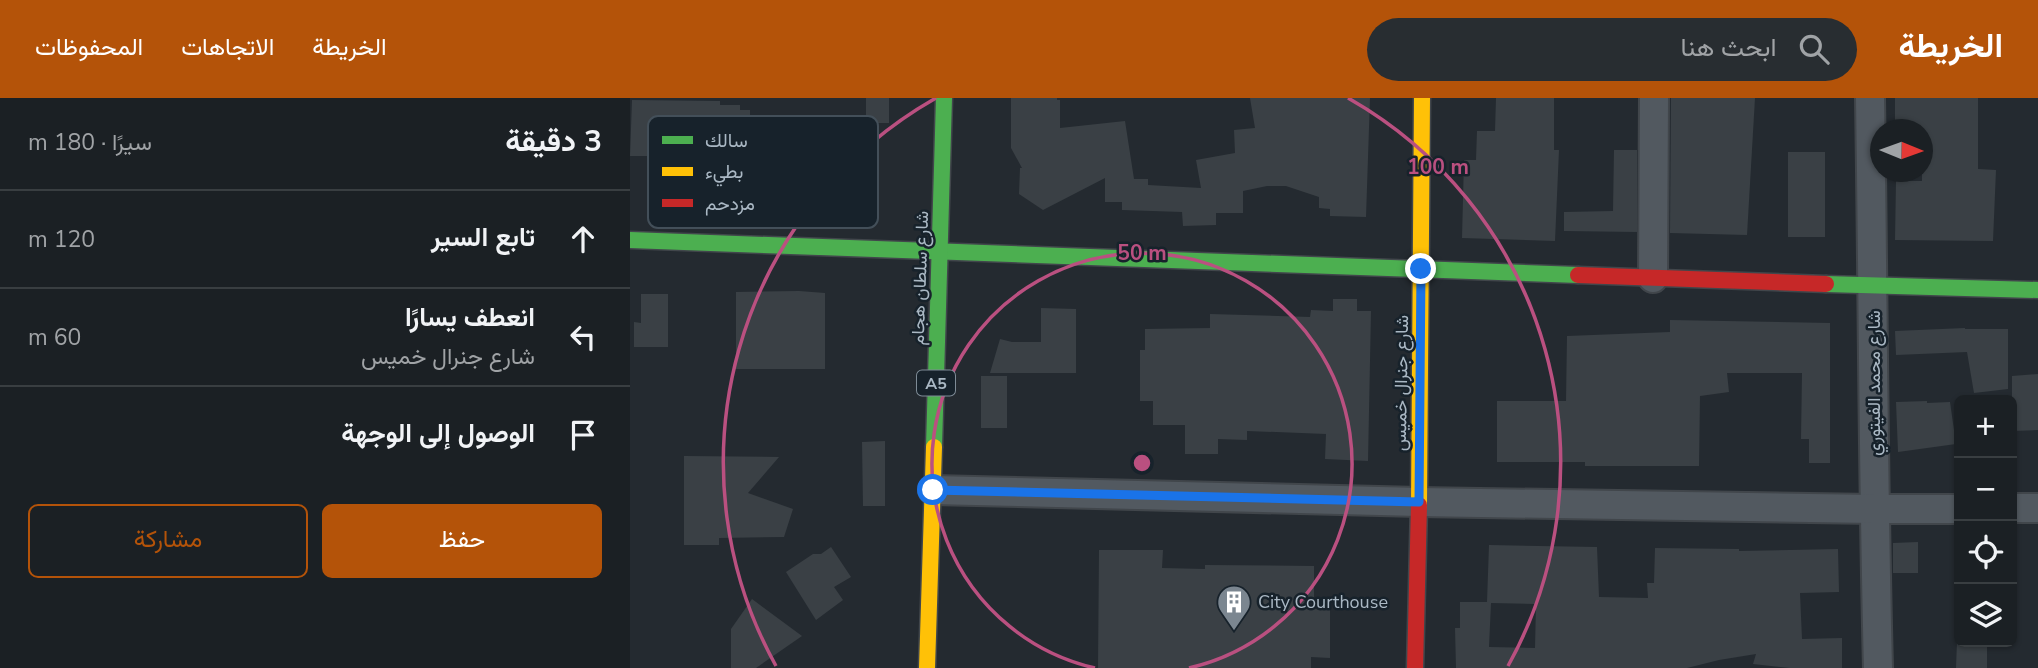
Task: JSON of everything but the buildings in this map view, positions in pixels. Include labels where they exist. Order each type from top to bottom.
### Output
[{"type":"main road","name":"شارع سلطان هجام","points":[[927,668],[941,250],[943,98]]},
{"type":"main road","name":"شارع جنرال خميس","points":[[1415,668],[1422,98]]},
{"type":"main road","points":[[630,240],[2038,290]]},
{"type":"street","points":[[1653,278],[1654,98]]},
{"type":"street","name":"شارع محمد الفيتوري","points":[[1870,98],[1878,668]]},
{"type":"street","points":[[933,490],[1419,502],[1954,509]]},
{"type":"street","points":[[2017,508],[2038,508]]},
{"type":"traffic: fast","points":[[934,447],[944,98]]},
{"type":"traffic: fast","points":[[630,240],[1578,275]]},
{"type":"traffic: fast","points":[[1826,284],[2038,290]]},
{"type":"traffic: slow","points":[[1419,505],[1422,98]]},
{"type":"traffic: slow","points":[[927,668],[934,447]]},
{"type":"traffic: jam","points":[[1578,275],[1826,284]]},
{"type":"traffic: jam","points":[[1415,668],[1419,505]]},
{"type":"place","name":"City Courthouse","points":[[1234,632]]},
{"type":"route","points":[[933,490],[1419,502],[1421,269]]}]
